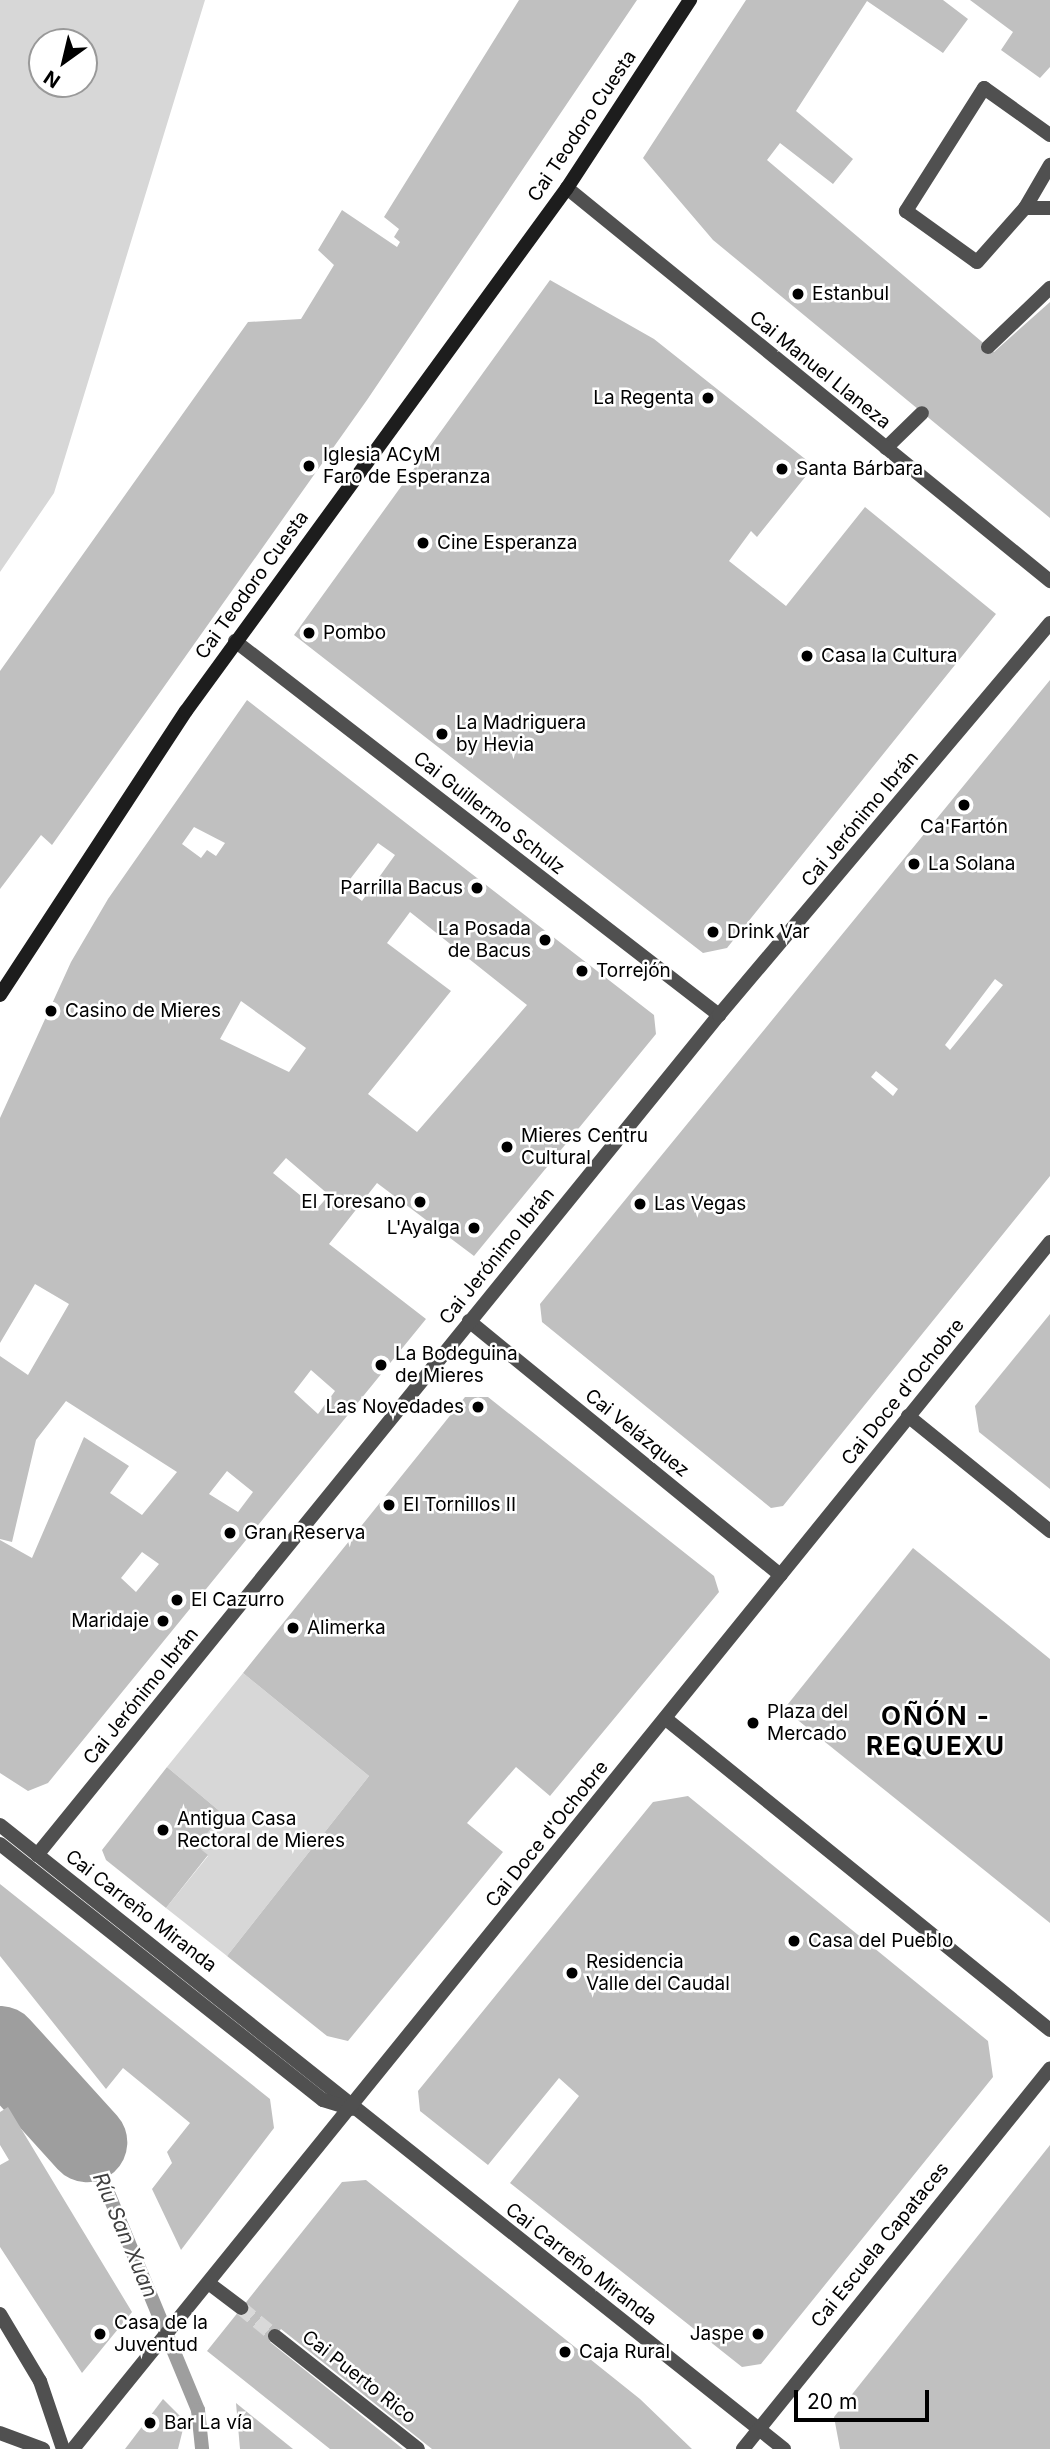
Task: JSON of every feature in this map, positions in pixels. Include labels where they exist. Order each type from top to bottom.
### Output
[{"type":"street","name":"Cai Teodoro Cuesta","points":[[0,995],[235,641],[567,188],[690,0]]},
{"type":"street","points":[[1050,135],[984,88],[906,211],[977,262],[1025,208],[1050,165]]},
{"type":"street","name":"Cai Manuel Llaneza","points":[[567,188],[1050,581]]},
{"type":"street","points":[[1025,208],[1050,208]]},
{"type":"street","points":[[988,347],[1050,288]]},
{"type":"street","points":[[886,448],[922,413]]},
{"type":"street","name":"Cai Jerónimo Ibrán","points":[[37,1855],[719,1015],[1050,623]]},
{"type":"street","name":"Cai Guillermo Schulz","points":[[235,641],[719,1015]]},
{"type":"street","name":"Cai Doce d'Ochobre","points":[[73,2449],[354,2110],[780,1575],[1050,1242]]},
{"type":"street","name":"Cai Velázquez","points":[[469,1321],[780,1575]]},
{"type":"street","points":[[908,1416],[1050,1531]]},
{"type":"street","points":[[666,1719],[1050,2030]]},
{"type":"street","name":"Cai Carreño Miranda","points":[[0,1825],[329,2083],[354,2110],[783,2449]]},
{"type":"street","name":"Cai Carreño Miranda","points":[[0,1844],[323,2100],[354,2110]]},
{"type":"street","name":"Cai Escuela Capataces","points":[[743,2449],[756,2427],[1050,2068]]},
{"type":"street","points":[[211,2285],[241,2308]]},
{"type":"street","points":[[0,2314],[40,2381],[63,2449]]},
{"type":"street","name":"Cai Puerto Rico","points":[[275,2336],[418,2449]]},
{"type":"street","points":[[0,2433],[43,2449]]},
{"type":"shaded area","points":[[0,0],[205,0],[54,493],[0,572]]},
{"type":"shaded area","points":[[243,1673],[369,1776],[227,1956],[166,1908],[208,1856],[197,1846],[223,1814],[167,1767]]},
{"type":"building","points":[[519,0],[637,0],[367,400],[52,845],[41,835],[0,889],[0,671],[248,322],[301,319],[334,265],[318,250],[342,210],[397,247],[400,242],[394,237],[399,229],[384,217]]},
{"type":"building","points":[[746,0],[943,0],[968,19],[943,53],[867,1],[796,111],[853,159],[833,184],[780,143],[767,160],[994,352],[1050,302],[1050,518],[713,240],[643,158]]},
{"type":"building","points":[[970,0],[1050,0],[1050,67],[1040,78],[1001,50],[1013,32]]},
{"type":"building","points":[[550,280],[654,339],[814,466],[757,537],[751,531],[729,561],[786,606],[865,507],[996,614],[727,948],[703,953],[294,635]]},
{"type":"building","points":[[1050,680],[1050,1176],[783,1506],[771,1508],[542,1322],[540,1304]],"holes":[[[995,979],[1003,985],[950,1050],[945,1045]],[[876,1071],[898,1089],[893,1096],[871,1077]]]},
{"type":"building","points":[[247,700],[654,1015],[656,1034],[474,1256],[377,1183],[329,1244],[426,1319],[48,1783],[28,1791],[0,1773],[0,1540],[32,1558],[84,1437],[129,1466],[110,1493],[142,1515],[177,1472],[66,1401],[36,1440],[12,1542],[0,1539],[0,1356],[28,1375],[69,1304],[35,1284],[0,1343],[0,1118],[71,962],[108,899]],"holes":[[[194,827],[225,843],[216,856],[207,850],[201,858],[182,844]],[[378,843],[395,855],[362,901],[344,887]],[[410,912],[527,1005],[417,1132],[368,1094],[451,991],[387,943]],[[241,1001],[306,1048],[289,1072],[220,1039]],[[286,1158],[329,1195],[317,1209],[273,1173]],[[311,1370],[335,1391],[318,1414],[294,1392]],[[227,1471],[253,1492],[238,1512],[209,1494]],[[142,1552],[159,1564],[136,1592],[121,1578]]]},
{"type":"building","points":[[1050,1314],[1050,1489],[979,1432],[975,1406]]},
{"type":"building","points":[[465,1397],[488,1397],[714,1576],[719,1592],[550,1796],[516,1767],[467,1823],[503,1852],[348,2041],[327,2036],[227,1956],[369,1776],[243,1673]]},
{"type":"building","points":[[913,1548],[1050,1659],[1050,1923],[784,1709]]},
{"type":"building","name":"Antigua Casa Rectoral de Mieres","points":[[167,1767],[223,1814],[197,1846],[208,1855],[166,1908],[106,1860],[102,1850]]},
{"type":"building","points":[[688,1796],[988,2041],[993,2077],[761,2364],[742,2367],[510,2183],[579,2096],[559,2078],[488,2165],[420,2111],[418,2091],[653,1802]]},
{"type":"building","points":[[0,1884],[270,2099],[274,2128],[181,2250],[152,2189],[172,2163],[167,2152],[190,2123],[123,2068],[106,2089],[0,1956]]},
{"type":"building","points":[[8,2107],[132,2312],[82,2373],[0,2247],[0,2165],[9,2160],[0,2145],[0,2112]]},
{"type":"building","points":[[1050,2145],[1050,2449],[840,2449],[834,2417]]},
{"type":"building","points":[[366,2180],[640,2399],[692,2449],[432,2449],[281,2329],[270,2342],[403,2449],[330,2449],[207,2351],[342,2182]]},
{"type":"building","points":[[163,2399],[185,2421],[178,2449],[125,2449]]},
{"type":"building","points":[[236,2403],[293,2449],[240,2449]]},
{"type":"waterway","name":"Ríu San Xuan","points":[[0,2046],[87,2142]]},
{"type":"waterway","name":"Ríu San Xuan","points":[[87,2142],[198,2410],[202,2449]]},
{"type":"tunnel","points":[[241,2308],[275,2336]]},
{"type":"place","name":"Estanbul","points":[[798,294]]},
{"type":"place","name":"La Regenta","points":[[708,398]]},
{"type":"place","name":"Iglesia ACyM Faro de Esperanza","points":[[309,466]]},
{"type":"place","name":"Santa Bárbara","points":[[782,469]]},
{"type":"place","name":"Cine Esperanza","points":[[423,543]]},
{"type":"place","name":"Pombo","points":[[309,633]]},
{"type":"place","name":"Casa la Cultura","points":[[807,656]]},
{"type":"place","name":"La Madriguera by Hevia","points":[[442,734]]},
{"type":"place","name":"Ca'Fartón","points":[[964,805]]},
{"type":"place","name":"La Solana","points":[[914,864]]},
{"type":"place","name":"Parrilla Bacus","points":[[477,888]]},
{"type":"place","name":"Drink Var","points":[[713,932]]},
{"type":"place","name":"La Posada de Bacus","points":[[545,940]]},
{"type":"place","name":"Torrejón","points":[[582,971]]},
{"type":"place","name":"Casino de Mieres","points":[[51,1011]]},
{"type":"place","name":"Mieres Centru Cultural","points":[[507,1147]]},
{"type":"place","name":"El Toresano","points":[[420,1202]]},
{"type":"place","name":"Las Vegas","points":[[640,1204]]},
{"type":"place","name":"L'Ayalga","points":[[474,1228]]},
{"type":"place","name":"La Bodeguina de Mieres","points":[[381,1365]]},
{"type":"place","name":"Las Novedades","points":[[478,1407]]},
{"type":"place","name":"El Tornillos II","points":[[389,1505]]},
{"type":"place","name":"Gran Reserva","points":[[230,1533]]},
{"type":"place","name":"El Cazurro","points":[[177,1600]]},
{"type":"place","name":"Maridaje","points":[[163,1621]]},
{"type":"place","name":"Alimerka","points":[[293,1628]]},
{"type":"place","name":"Plaza del Mercado","points":[[753,1723]]},
{"type":"place","name":"Antigua Casa Rectoral de Mieres","points":[[163,1830]]},
{"type":"place","name":"Casa del Pueblo","points":[[794,1941]]},
{"type":"place","name":"Residencia Valle del Caudal","points":[[572,1973]]},
{"type":"place","name":"Casa de la Juventud","points":[[100,2334]]},
{"type":"place","name":"Jaspe","points":[[758,2334]]},
{"type":"place","name":"Caja Rural","points":[[565,2352]]},
{"type":"place","name":"Bar La vía","points":[[150,2423]]},
{"type":"district","name":"OÑÓN - REQUEXU","points":[[936,1731]]}]
